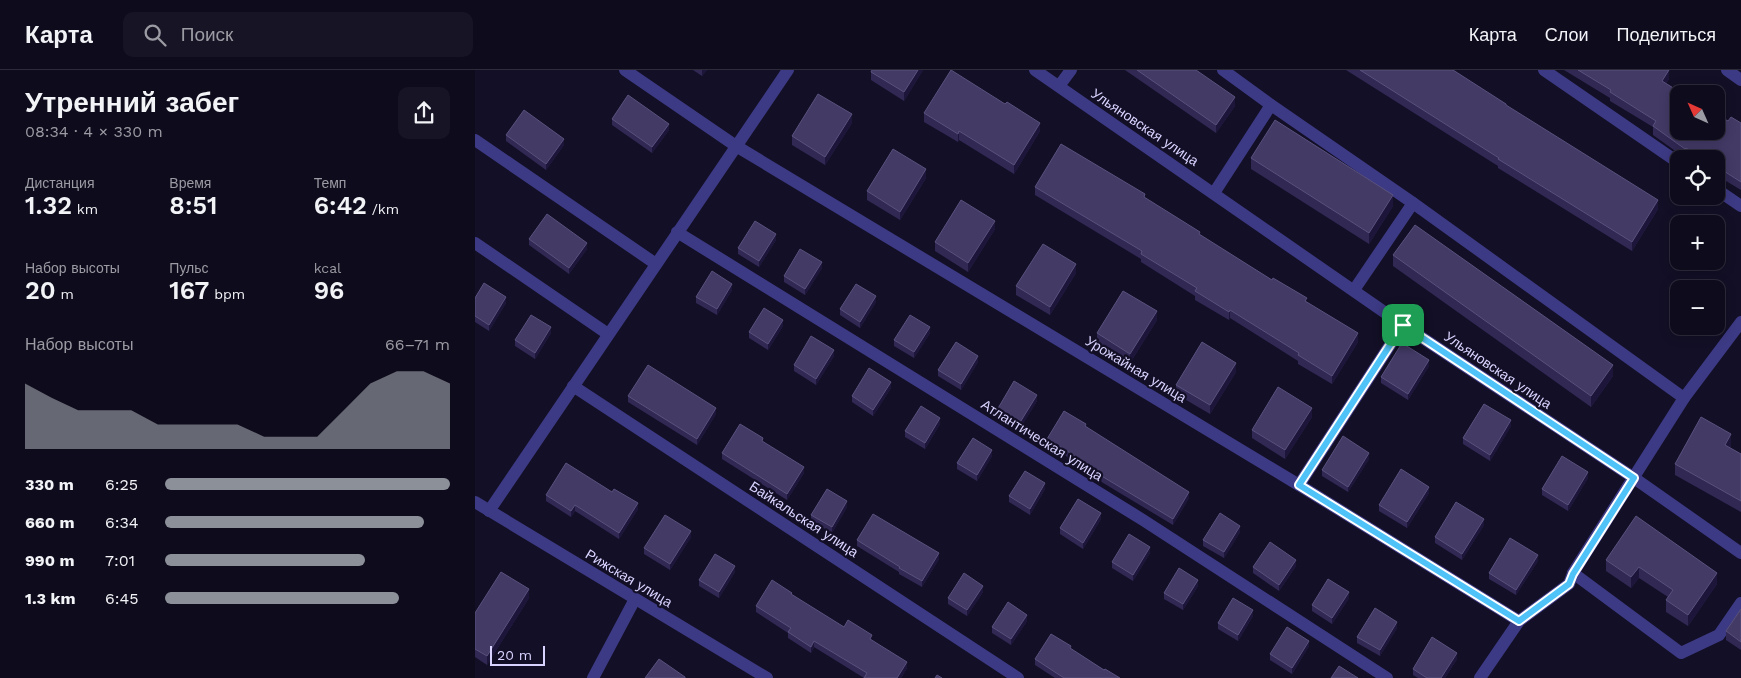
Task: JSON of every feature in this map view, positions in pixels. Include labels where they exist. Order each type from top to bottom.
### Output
[{"type":"street","points":[[625,70],[736,146]]},
{"type":"street","points":[[489,511],[789,70]]},
{"type":"street","name":"Ульяновская улица","points":[[1035,70],[1403,325],[1634,478],[1741,553]]},
{"type":"street","points":[[1059,86],[1071,70]]},
{"type":"street","points":[[1223,70],[1413,203],[1684,398]]},
{"type":"street","points":[[1544,70],[1670,157]]},
{"type":"street","points":[[1727,70],[1741,80]]},
{"type":"street","points":[[1214,193],[1271,105]]},
{"type":"street","points":[[475,140],[656,264]]},
{"type":"street","name":"Урожайная улица","points":[[736,146],[1299,485],[1519,621]]},
{"type":"street","points":[[1725,195],[1741,206]]},
{"type":"street","points":[[1354,290],[1413,203]]},
{"type":"street","name":"Атлантическая улица","points":[[677,232],[1143,520],[1387,678]]},
{"type":"street","points":[[475,243],[608,334]]},
{"type":"street","points":[[1480,678],[1519,621],[1569,584],[1573,574],[1684,398],[1741,322]]},
{"type":"street","points":[[1299,485],[1403,325]]},
{"type":"street","name":"Байкальская улица","points":[[573,386],[1018,678]]},
{"type":"street","name":"Рижская улица","points":[[475,502],[767,678]]},
{"type":"street","points":[[1573,574],[1681,653],[1719,635],[1741,603]]},
{"type":"street","points":[[593,678],[635,600]]},
{"type":"building","points":[[872,70],[918,70],[904,92],[871,72]]},
{"type":"building","points":[[951,70],[1005,104],[1007,102],[1040,123],[1014,165],[959,131],[958,134],[924,113]]},
{"type":"building","points":[[1137,70],[1196,70],[1235,97],[1216,125]]},
{"type":"building","points":[[1360,70],[1453,70],[1658,200],[1632,242]]},
{"type":"building","points":[[1578,70],[1669,70],[1662,81],[1670,86],[1670,138],[1653,126],[1656,121],[1610,92],[1611,90]]},
{"type":"building","points":[[818,94],[852,114],[825,157],[792,136]]},
{"type":"building","points":[[628,95],[669,124],[652,147],[612,119]]},
{"type":"building","points":[[524,110],[564,139],[546,164],[506,135]]},
{"type":"building","points":[[1731,117],[1741,123],[1741,182],[1725,172],[1725,150],[1685,149],[1672,140],[1725,140],[1725,119],[1728,121]]},
{"type":"building","points":[[1275,120],[1393,195],[1369,233],[1251,158]]},
{"type":"building","points":[[1061,144],[1145,194],[1144,197],[1200,232],[1199,234],[1272,280],[1273,278],[1307,298],[1305,301],[1358,333],[1332,376],[1230,310],[1229,312],[1195,291],[1197,288],[1141,254],[1142,251],[1035,187]]},
{"type":"building","points":[[893,149],[926,169],[900,212],[867,191]]},
{"type":"building","points":[[961,200],[995,221],[968,263],[935,242]]},
{"type":"building","points":[[547,214],[587,243],[569,268],[529,239]]},
{"type":"building","points":[[755,221],[776,234],[759,261],[738,248]]},
{"type":"building","points":[[1415,225],[1613,365],[1591,396],[1393,255]]},
{"type":"building","points":[[1043,244],[1076,264],[1050,307],[1016,286]]},
{"type":"building","points":[[800,249],[822,262],[805,289],[784,276]]},
{"type":"building","points":[[712,271],[732,284],[717,309],[696,297]]},
{"type":"building","points":[[484,283],[506,297],[489,325],[475,316],[475,298]]},
{"type":"building","points":[[856,284],[876,296],[860,322],[840,309]]},
{"type":"building","points":[[1123,291],[1157,311],[1130,354],[1097,333]]},
{"type":"building","points":[[764,308],[783,320],[768,344],[749,332]]},
{"type":"building","points":[[531,315],[551,327],[535,353],[515,340]]},
{"type":"building","points":[[910,315],[930,327],[914,352],[894,340]]},
{"type":"building","points":[[811,336],[834,350],[816,379],[794,365]]},
{"type":"building","points":[[956,342],[978,356],[961,384],[938,370]]},
{"type":"building","points":[[1202,342],[1236,363],[1210,405],[1176,385]]},
{"type":"building","points":[[1402,343],[1429,360],[1408,394],[1381,377]]},
{"type":"building","points":[[648,365],[716,408],[697,439],[628,396]]},
{"type":"building","points":[[869,368],[891,382],[873,410],[852,396]]},
{"type":"building","points":[[1014,381],[1037,395],[1019,424],[997,410]]},
{"type":"building","points":[[1278,387],[1312,408],[1285,450],[1252,430]]},
{"type":"building","points":[[1484,404],[1511,420],[1490,455],[1463,438]]},
{"type":"building","points":[[921,406],[940,418],[925,443],[905,431]]},
{"type":"building","points":[[1064,411],[1189,492],[1173,519],[1080,463],[1082,460],[1047,439]]},
{"type":"building","points":[[1701,417],[1731,434],[1725,445],[1741,454],[1741,501],[1675,464]]},
{"type":"building","points":[[740,424],[763,438],[762,441],[804,467],[787,494],[722,453]]},
{"type":"building","points":[[1343,436],[1369,453],[1348,487],[1322,470]]},
{"type":"building","points":[[973,438],[992,450],[977,475],[957,463]]},
{"type":"building","points":[[1562,456],[1588,472],[1568,505],[1542,489]]},
{"type":"building","points":[[566,463],[612,492],[614,489],[638,503],[619,533],[575,505],[571,511],[546,495]]},
{"type":"building","points":[[1401,469],[1429,487],[1407,522],[1379,505]]},
{"type":"building","points":[[1025,471],[1045,483],[1030,509],[1009,496]]},
{"type":"building","points":[[827,489],[847,501],[832,527],[811,515]]},
{"type":"building","points":[[1078,499],[1101,513],[1083,543],[1060,528]]},
{"type":"building","points":[[1456,502],[1484,519],[1462,554],[1435,537]]},
{"type":"building","points":[[1220,513],[1240,526],[1224,552],[1203,540]]},
{"type":"building","points":[[873,514],[939,553],[922,581],[857,540]]},
{"type":"building","points":[[665,515],[691,531],[670,564],[644,548]]},
{"type":"building","points":[[1636,516],[1717,573],[1688,615],[1666,600],[1673,590],[1639,567],[1631,577],[1606,560]]},
{"type":"building","points":[[1129,534],[1150,547],[1133,575],[1112,562]]},
{"type":"building","points":[[1510,538],[1538,555],[1516,590],[1489,573]]},
{"type":"building","points":[[1270,542],[1296,560],[1279,585],[1253,567]]},
{"type":"building","points":[[715,554],[735,566],[719,592],[699,580]]},
{"type":"building","points":[[1179,568],[1198,580],[1183,604],[1164,593]]},
{"type":"building","points":[[501,572],[529,589],[487,656],[475,649],[475,613]]},
{"type":"building","points":[[964,573],[983,586],[967,610],[948,598]]},
{"type":"building","points":[[1328,579],[1349,592],[1332,618],[1312,605]]},
{"type":"building","points":[[772,580],[844,627],[848,620],[872,635],[870,639],[907,662],[897,678],[864,678],[867,673],[814,641],[811,647],[788,632],[791,628],[756,606]]},
{"type":"building","points":[[1233,598],[1253,610],[1238,635],[1218,623]]},
{"type":"building","points":[[1008,602],[1027,615],[1011,639],[992,627]]},
{"type":"building","points":[[1375,608],[1397,622],[1380,650],[1357,637]]},
{"type":"building","points":[[1741,609],[1741,642],[1726,631]]},
{"type":"building","points":[[1287,627],[1309,641],[1292,668],[1270,654]]},
{"type":"building","points":[[1051,634],[1104,670],[1120,678],[1064,678],[1035,659]]},
{"type":"building","points":[[1432,637],[1457,653],[1441,678],[1427,678],[1413,669]]},
{"type":"building","points":[[659,659],[685,677],[685,678],[645,678]]},
{"type":"building","points":[[1339,666],[1358,678],[1331,678]]},
{"type":"route","points":[[1403,325],[1634,478],[1573,574],[1569,584],[1519,621],[1299,485],[1403,325]]}]
